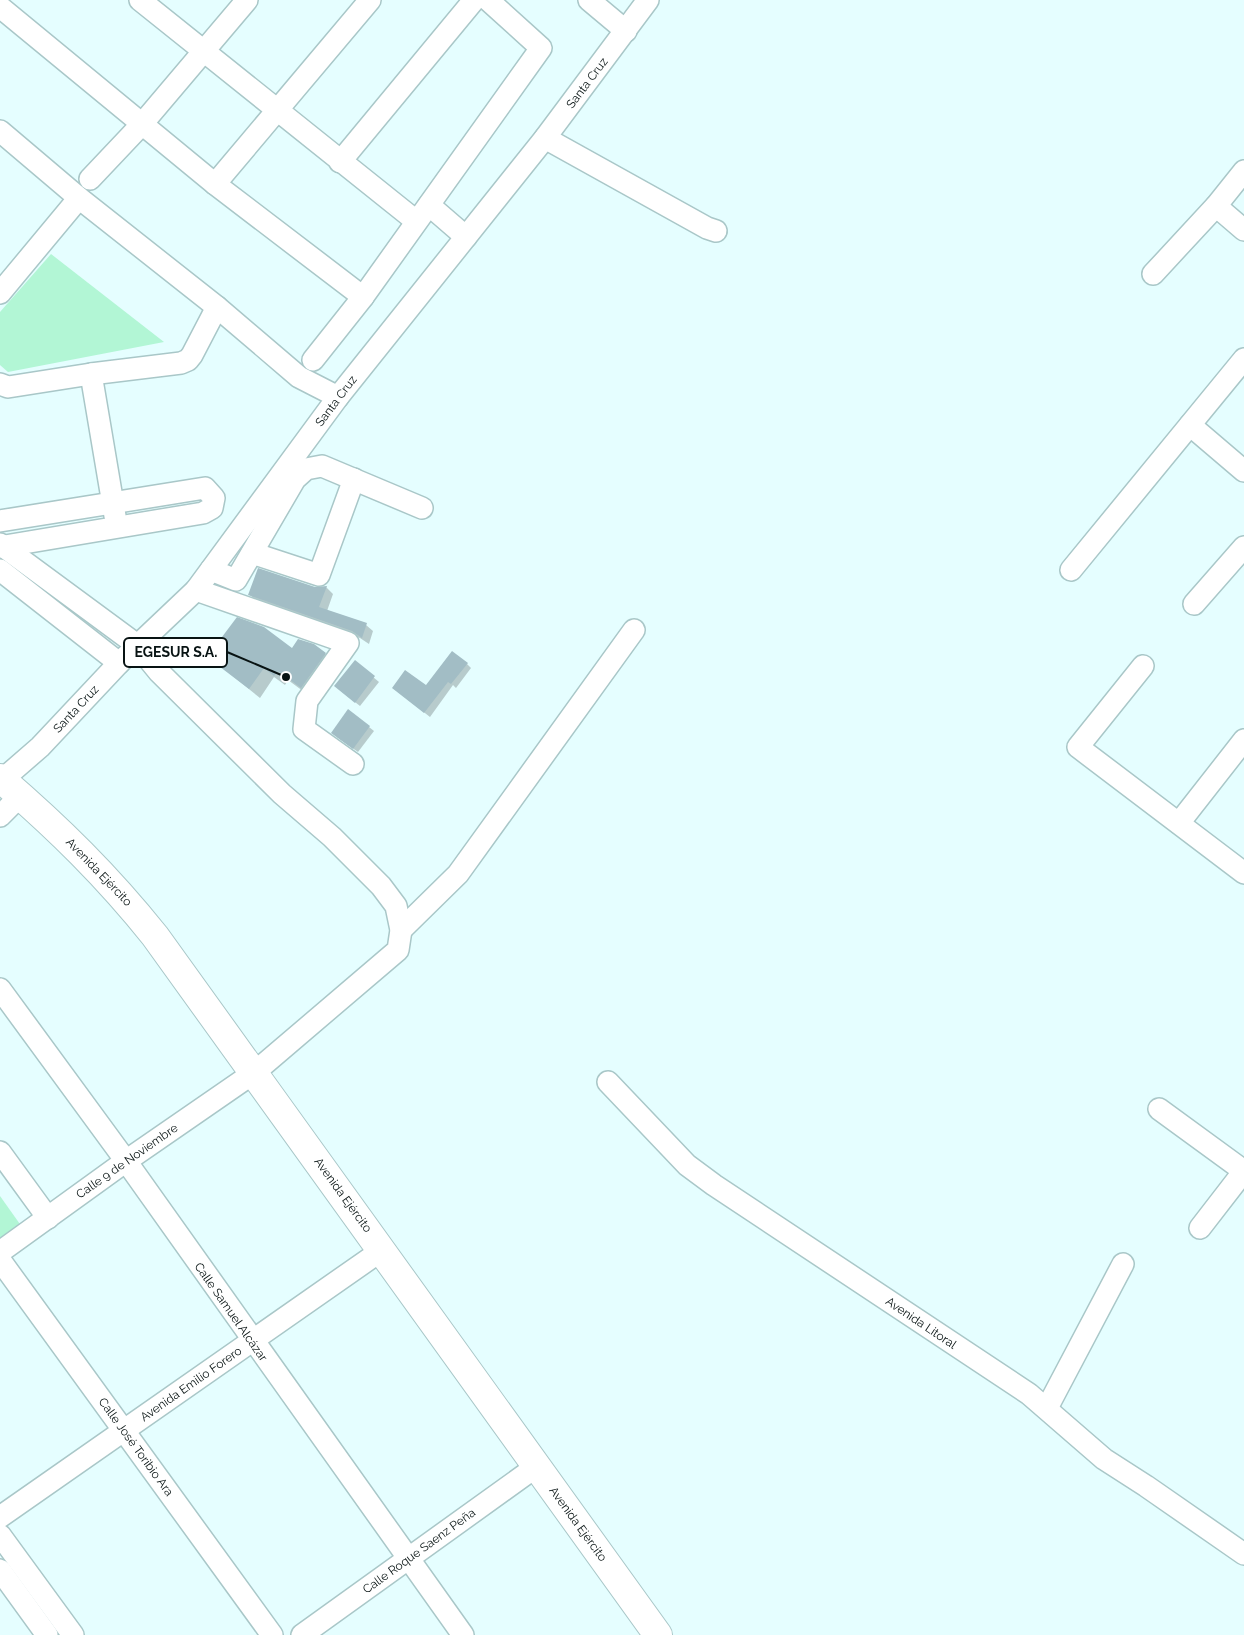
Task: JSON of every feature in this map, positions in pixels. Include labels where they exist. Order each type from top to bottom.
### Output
[{"type":"main road","name":"Avenida Ejército","points":[[7,785],[79,850],[118,889],[155,936],[255,1072],[658,1635]]},
{"type":"street","points":[[140,0],[340,162],[422,213],[466,237]]},
{"type":"street","points":[[90,179],[142,124],[248,0]]},
{"type":"street","points":[[215,184],[370,0]]},
{"type":"street","points":[[340,162],[474,0]]},
{"type":"street","points":[[313,360],[363,296],[541,48],[488,0]]},
{"type":"street","points":[[589,0],[626,31]]},
{"type":"street","name":"Santa Cruz","points":[[7,785],[119,663],[196,590],[338,397],[545,138],[648,0]]},
{"type":"street","points":[[0,8],[215,184],[363,296]]},
{"type":"street","points":[[0,131],[79,198],[217,307],[299,377],[338,397]]},
{"type":"street","points":[[545,138],[707,228],[716,231]]},
{"type":"street","points":[[1153,274],[1216,206],[1244,171]]},
{"type":"street","points":[[0,293],[79,198]]},
{"type":"street","points":[[1216,206],[1244,230]]},
{"type":"street","points":[[0,384],[8,387],[188,360],[217,307]]},
{"type":"street","points":[[1071,570],[1244,359]]},
{"type":"street","points":[[91,374],[117,529]]},
{"type":"street","points":[[1190,424],[1244,471]]},
{"type":"street","points":[[211,570],[236,580],[295,479],[306,469],[322,466],[422,508]]},
{"type":"street","points":[[252,553],[319,575],[354,479]]},
{"type":"street","points":[[0,521],[205,488],[214,498],[212,508],[203,513],[117,529],[1,546]]},
{"type":"street","points":[[1,546],[137,645],[160,672],[282,794],[332,837],[381,886],[396,906],[401,930]]},
{"type":"street","points":[[1194,604],[1244,547]]},
{"type":"street","points":[[0,570],[119,663]]},
{"type":"street","points":[[196,590],[348,643],[307,701],[304,729],[353,764]]},
{"type":"street","points":[[401,930],[458,874],[634,630]]},
{"type":"street","points":[[1143,666],[1078,747],[1244,873]]},
{"type":"street","points":[[1179,823],[1244,740]]},
{"type":"street","points":[[0,816],[7,785]]},
{"type":"street","name":"Calle 9 de Noviembre","points":[[0,1252],[126,1161],[255,1072],[398,950],[401,930]]},
{"type":"street","name":"Calle Samuel Alcázar","points":[[0,989],[126,1161],[462,1635]]},
{"type":"street","name":"Avenida Litoral","points":[[608,1082],[687,1164],[714,1185],[839,1270],[925,1324],[1047,1408],[1104,1460],[1146,1486],[1244,1554]]},
{"type":"street","points":[[1158,1109],[1244,1171],[1200,1228]]},
{"type":"street","points":[[0,1152],[48,1218]]},
{"type":"street","name":"Avenida Emilio Forero","points":[[0,1517],[382,1250]]},
{"type":"street","name":"Calle José Toribio Ara","points":[[0,1260],[272,1635]]},
{"type":"street","points":[[1047,1408],[1123,1264]]},
{"type":"street","name":"Calle Roque Saenz Peña","points":[[302,1635],[537,1466]]},
{"type":"street","points":[[0,1535],[73,1635]]},
{"type":"street","points":[[0,1570],[47,1635]]},
{"type":"green space","points":[[51,254],[164,342],[8,372],[0,365],[0,312]]},
{"type":"green space","points":[[0,1196],[22,1227],[0,1242]]},
{"type":"building","points":[[258,568],[315,587],[327,586],[319,607],[367,623],[362,638],[352,631],[248,595]]},
{"type":"building","points":[[237,617],[264,627],[292,648],[298,639],[314,644],[326,653],[301,688],[278,671],[274,676],[264,668],[249,689],[207,657]]},
{"type":"building","points":[[452,651],[468,663],[451,684],[448,682],[424,713],[392,688],[405,670],[426,685]]},
{"type":"building","points":[[355,660],[375,676],[355,703],[334,686]]},
{"type":"building","points":[[348,709],[370,726],[353,749],[331,733]]},
{"type":"place","name":"EGESUR S.A.","points":[[286,677]]}]
